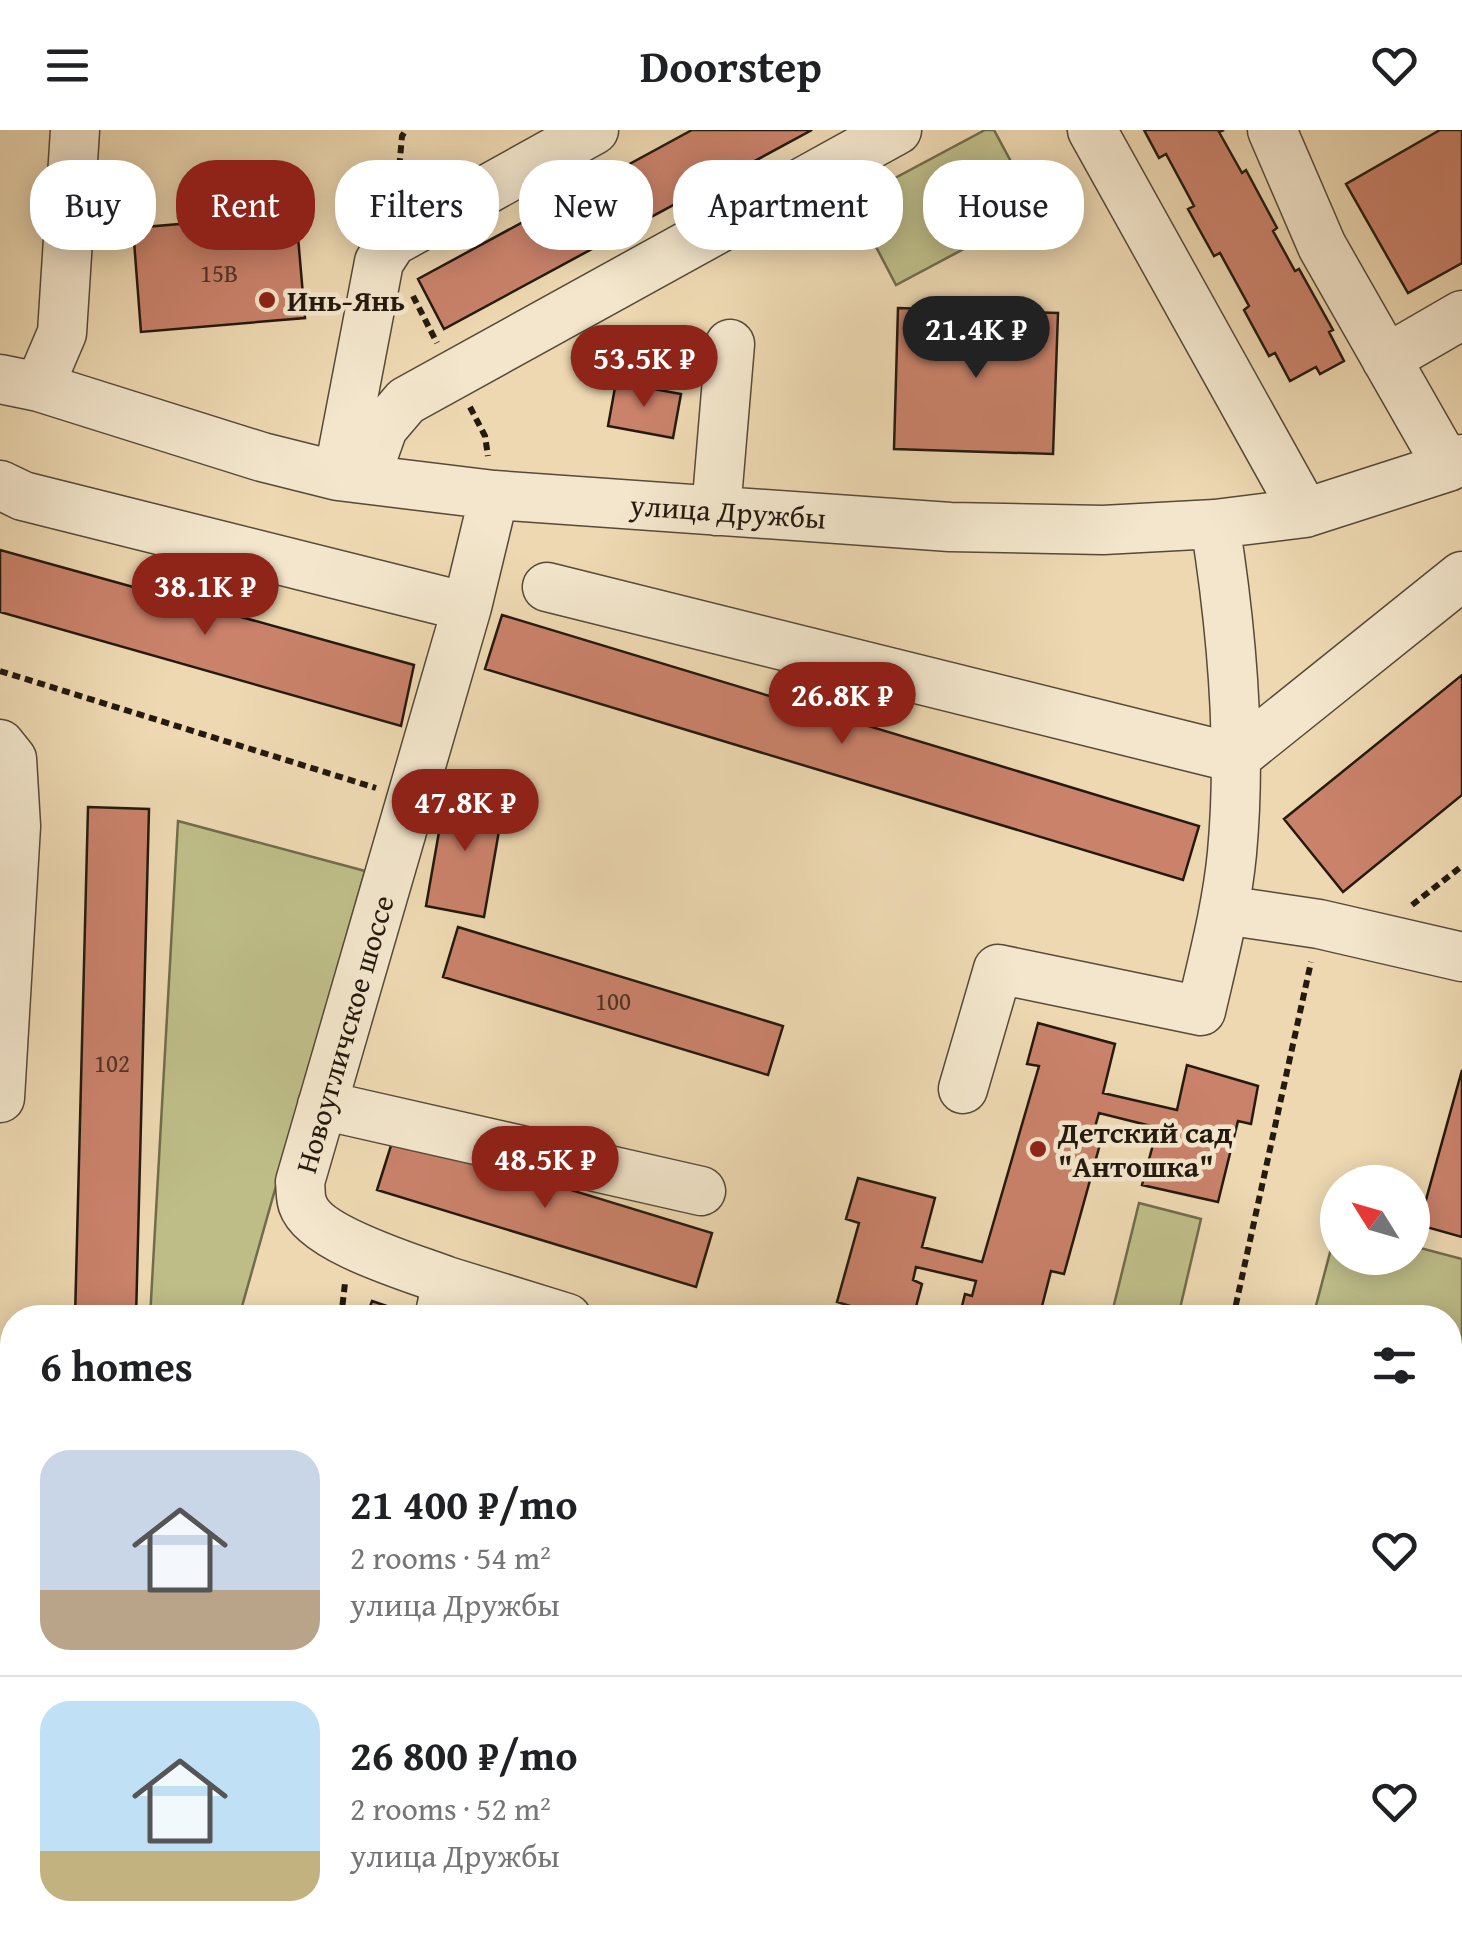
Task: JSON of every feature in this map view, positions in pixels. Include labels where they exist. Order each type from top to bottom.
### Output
[{"type":"street","points":[[20,383],[62,333],[75,130]]},
{"type":"street","points":[[499,183],[594,130]]},
{"type":"street","points":[[351,478],[382,428],[406,401],[897,130]]},
{"type":"street","points":[[1092,130],[1304,513]]},
{"type":"street","points":[[1272,130],[1322,246],[1386,359],[1455,463]]},
{"type":"street","points":[[351,478],[380,262],[387,250]]},
{"type":"street","points":[[1386,359],[1462,315]]},
{"type":"street","points":[[716,510],[730,344]]},
{"type":"street","name":"улица Дружбы","points":[[20,383],[262,458],[351,478],[494,495],[950,527],[1103,530],[1215,524],[1304,513],[1455,463]]},
{"type":"street","points":[[0,485],[23,496],[467,606]]},
{"type":"street","name":"Новоугличское шоссе","points":[[443,1299],[333,1236],[313,1220],[303,1206],[300,1182],[467,606],[494,495]]},
{"type":"street","points":[[963,1089],[998,969],[1201,1011],[1224,910],[1232,851],[1234,758],[1228,610],[1215,524]]},
{"type":"street","points":[[1234,758],[1462,576]]},
{"type":"street","points":[[547,586],[1234,758]]},
{"type":"street","points":[[0,744],[12,759],[16,826],[0,1098]]},
{"type":"street","points":[[1224,910],[1319,924],[1462,957]]},
{"type":"street","points":[[322,1105],[701,1191]]},
{"type":"street","points":[[443,1299],[482,1305]]},
{"type":"path","points":[[400,160],[406,130]]},
{"type":"path","points":[[0,671],[411,799]]},
{"type":"path","points":[[1236,1305],[1319,924]]},
{"type":"shaded area","points":[[985,130],[994,130],[1010,160],[929,160]]},
{"type":"shaded area","points":[[923,163],[923,250],[962,250],[896,285],[878,250],[903,250],[903,174]]},
{"type":"shaded area","points":[[178,821],[365,871],[242,1305],[151,1305]]},
{"type":"shaded area","points":[[1139,1203],[1201,1219],[1181,1305],[1114,1305]]},
{"type":"shaded area","points":[[1430,1251],[1462,1259],[1462,1305],[1316,1305],[1324,1275],[1430,1275]]},
{"type":"building","points":[[692,130],[812,130],[757,160],[673,160],[673,205],[653,216],[653,160],[637,160]]},
{"type":"building","points":[[1144,130],[1224,130],[1219,132],[1242,173],[1246,170],[1277,228],[1273,231],[1333,330],[1329,332],[1344,361],[1320,374],[1316,367],[1290,381],[1275,353],[1269,356],[1244,310],[1249,306],[1220,253],[1214,256],[1188,209],[1194,206],[1166,154],[1159,158]]},
{"type":"building","points":[[1440,130],[1462,130],[1462,263],[1408,293],[1346,184]]},
{"type":"building","points":[[176,224],[176,250],[299,250],[305,318],[141,332],[135,250],[156,250],[156,226]]},
{"type":"building","points":[[519,224],[519,250],[590,250],[444,329],[418,279],[471,250],[499,250],[499,235]]},
{"type":"building","points":[[898,308],[1058,313],[1053,454],[894,449]]},
{"type":"building","points":[[616,382],[681,394],[673,438],[608,426]]},
{"type":"building","points":[[0,550],[414,665],[401,726],[0,612]]},
{"type":"building","points":[[502,615],[1199,826],[1183,880],[485,669]]},
{"type":"building","points":[[1462,675],[1462,795],[1343,892],[1284,819]]},
{"type":"building","points":[[446,792],[504,802],[484,917],[426,906]]},
{"type":"building","points":[[88,807],[149,809],[136,1305],[75,1305]]},
{"type":"building","points":[[458,927],[783,1026],[768,1075],[443,977]]},
{"type":"building","points":[[1038,1023],[1115,1044],[1103,1093],[1177,1110],[1187,1065],[1258,1086],[1251,1124],[1238,1121],[1218,1202],[1142,1185],[1154,1141],[1167,1144],[1171,1131],[1099,1113],[1093,1134],[1102,1137],[1064,1274],[1051,1271],[1042,1305],[962,1305],[965,1294],[972,1296],[976,1281],[916,1267],[913,1280],[922,1284],[916,1305],[837,1302],[859,1223],[846,1219],[858,1178],[935,1198],[922,1247],[982,1262],[1039,1066],[1027,1064]]},
{"type":"building","points":[[1462,1070],[1462,1237],[1430,1228],[1430,1185]]},
{"type":"building","points":[[394,1136],[712,1233],[696,1287],[377,1190]]},
{"type":"place","name":"Инь-Янь","points":[[267,300]]},
{"type":"place","name":"Детский сад \"Антошка\"","points":[[1038,1149]]}]
